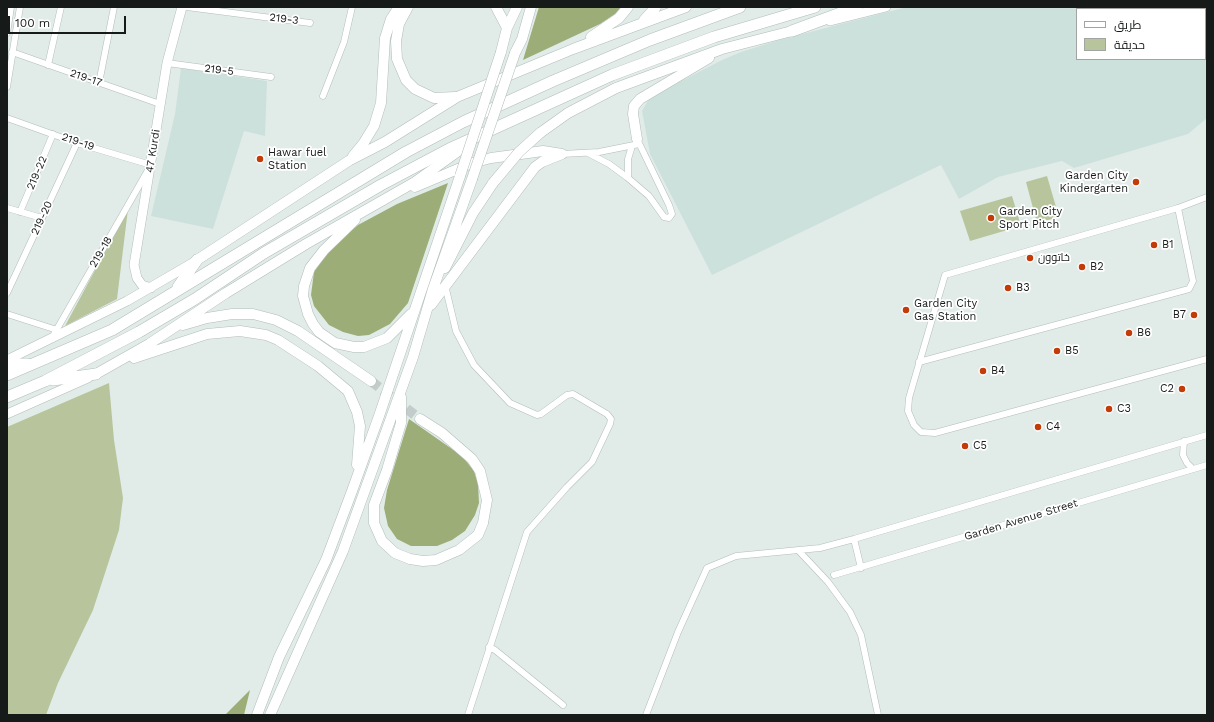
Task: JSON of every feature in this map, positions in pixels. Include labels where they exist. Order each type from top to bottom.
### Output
[{"type":"highway","points":[[7,375],[112,330],[175,293],[223,261],[406,152],[463,122],[553,81],[650,40],[740,7]]},
{"type":"highway","points":[[7,397],[45,381],[139,332],[195,299],[264,253],[381,186],[480,134],[612,75],[714,37],[815,7]]},
{"type":"highway","points":[[792,31],[857,7]]},
{"type":"highway","points":[[175,293],[197,260]]},
{"type":"highway","points":[[7,364],[34,364]]},
{"type":"highway","points":[[45,381],[96,374]]},
{"type":"main road","name":"47 Kurdi","points":[[151,288],[139,282],[134,270],[167,63],[182,7]]},
{"type":"main road","points":[[350,160],[363,144],[374,126],[381,103],[384,38],[391,19],[399,7]]},
{"type":"main road","points":[[408,7],[399,24],[396,41],[397,59],[406,80],[415,89],[434,98],[457,97]]},
{"type":"main road","points":[[496,7],[507,28]]},
{"type":"main road","points":[[257,715],[279,658],[303,610],[330,548],[352,491],[379,416],[460,176],[501,52],[507,28],[517,7]]},
{"type":"main road","points":[[270,715],[342,551],[401,389],[436,279],[515,53],[522,38],[531,7]]},
{"type":"main road","points":[[573,49],[619,18],[628,7]]},
{"type":"main road","points":[[643,22],[656,7]]},
{"type":"main road","points":[[7,360],[52,339],[151,288],[197,260],[350,160],[385,142],[457,97],[573,49],[686,7]]},
{"type":"main road","points":[[436,279],[452,257],[473,213],[493,183],[519,152],[540,133],[568,112],[616,88],[722,49],[886,7]]},
{"type":"main road","points":[[636,143],[632,114],[634,106],[640,99],[692,69],[722,49]]},
{"type":"main road","points":[[96,374],[122,360],[253,276],[437,167],[480,134]]},
{"type":"main road","points":[[392,195],[472,163],[491,158],[543,151],[562,154]]},
{"type":"main road","points":[[427,309],[535,167],[542,162],[562,154]]},
{"type":"main road","points":[[369,207],[324,250],[310,268],[304,286],[303,296],[308,314],[319,332],[331,341],[344,345],[364,347],[386,338],[402,325],[415,308]]},
{"type":"main road","points":[[174,327],[207,318],[232,314],[253,314],[265,317],[287,324],[372,381]]},
{"type":"main road","points":[[7,414],[96,374],[157,350],[207,334],[240,331],[266,335],[300,353],[330,375],[348,391],[353,401],[360,426],[358,461],[352,491]]},
{"type":"main road","points":[[401,389],[401,423],[387,470],[374,505],[374,523],[382,541],[395,553],[410,559],[423,561],[436,560],[459,550],[478,535],[483,523],[487,500],[480,471],[472,459],[442,433],[420,419]]},
{"type":"main road","points":[[330,548],[342,551]]},
{"type":"street","points":[[7,33],[8,16],[11,7]]},
{"type":"street","points":[[7,87],[20,7]]},
{"type":"street","points":[[48,65],[61,7]]},
{"type":"street","points":[[99,83],[114,7]]},
{"type":"street","name":"219-3","points":[[187,7],[310,23]]},
{"type":"street","points":[[323,96],[344,42],[352,7]]},
{"type":"street","name":"219-17","points":[[12,52],[160,104]]},
{"type":"street","name":"219-5","points":[[167,63],[271,77]]},
{"type":"street","name":"219-19","points":[[7,118],[77,143],[151,164]]},
{"type":"street","name":"219-22","points":[[20,212],[54,134]]},
{"type":"street","name":"219-20","points":[[7,293],[77,143]]},
{"type":"street","points":[[588,153],[609,164],[628,178],[649,196],[664,217],[671,217],[672,213],[669,205],[636,143]]},
{"type":"street","points":[[562,154],[588,153],[636,143]]},
{"type":"street","points":[[628,178],[628,159],[636,143]]},
{"type":"street","name":"219-18","points":[[52,339],[151,164]]},
{"type":"street","points":[[1207,197],[1178,208],[945,275],[919,362],[908,403],[908,411],[921,432],[930,434],[1207,359]]},
{"type":"street","points":[[7,208],[42,218]]},
{"type":"street","points":[[919,362],[1189,289],[1193,281],[1178,208]]},
{"type":"street","points":[[445,285],[456,331],[474,365],[510,403],[537,415],[541,414],[567,395],[573,394],[607,414],[611,419],[592,462],[567,487],[527,532],[468,715]]},
{"type":"street","points":[[7,314],[57,330]]},
{"type":"street","points":[[646,715],[678,632],[707,568],[736,556],[820,548],[854,539],[1207,435]]},
{"type":"street","points":[[1184,441],[1183,455],[1187,464],[1192,468]]},
{"type":"street","name":"Garden Avenue Street","points":[[834,575],[1192,468],[1207,465]]},
{"type":"street","points":[[854,539],[861,568]]},
{"type":"street","points":[[798,550],[828,582],[850,612],[861,635],[878,715]]},
{"type":"street","points":[[489,647],[495,650],[563,705]]},
{"type":"shaded area","points":[[907,7],[1207,7],[1207,118],[1188,134],[1074,168],[1062,161],[998,177],[959,199],[941,165],[712,275],[650,154],[642,111],[650,97],[722,60],[741,52],[779,40]]},
{"type":"shaded area","points":[[181,68],[267,81],[265,136],[244,131],[213,229],[151,216],[175,114]]},
{"type":"green space","points":[[539,7],[621,7],[615,14],[600,24],[523,60]]},
{"type":"green space","name":"Garden City Sport Pitch","points":[[1047,176],[1059,217],[1037,223],[1026,182]]},
{"type":"green space","points":[[448,183],[408,303],[390,324],[369,335],[358,336],[343,332],[329,325],[314,306],[311,295],[314,272],[322,260],[340,240],[358,225],[397,204]]},
{"type":"green space","name":"Garden City Sport Pitch","points":[[1012,196],[1021,226],[970,241],[960,211]]},
{"type":"green space","points":[[128,209],[117,299],[65,326]]},
{"type":"green space","points":[[109,383],[114,440],[123,498],[119,530],[93,610],[58,683],[46,715],[7,715],[7,427]]},
{"type":"green space","points":[[409,419],[462,456],[474,471],[478,484],[479,503],[475,515],[465,531],[452,540],[437,546],[411,546],[397,539],[388,526],[384,508],[387,490]]},
{"type":"green space","points":[[250,690],[244,715],[225,715]]},
{"type":"tunnel","points":[[371,381],[420,419]]},
{"type":"place","name":"Hawar fuel Station","points":[[260,159]]},
{"type":"place","name":"Garden City Kindergarten","points":[[1136,182]]},
{"type":"place","name":"Garden City Sport Pitch","points":[[991,218]]},
{"type":"place","name":"B1","points":[[1154,245]]},
{"type":"place","name":"خاتوون","points":[[1030,258]]},
{"type":"place","name":"B2","points":[[1082,267]]},
{"type":"place","name":"B3","points":[[1008,288]]},
{"type":"place","name":"Garden City Gas Station","points":[[906,310]]},
{"type":"place","name":"B7","points":[[1194,315]]},
{"type":"place","name":"B6","points":[[1129,333]]},
{"type":"place","name":"B5","points":[[1057,351]]},
{"type":"place","name":"B4","points":[[983,371]]},
{"type":"place","name":"C2","points":[[1182,389]]},
{"type":"place","name":"C3","points":[[1109,409]]},
{"type":"place","name":"C4","points":[[1038,427]]},
{"type":"place","name":"C5","points":[[965,446]]}]
